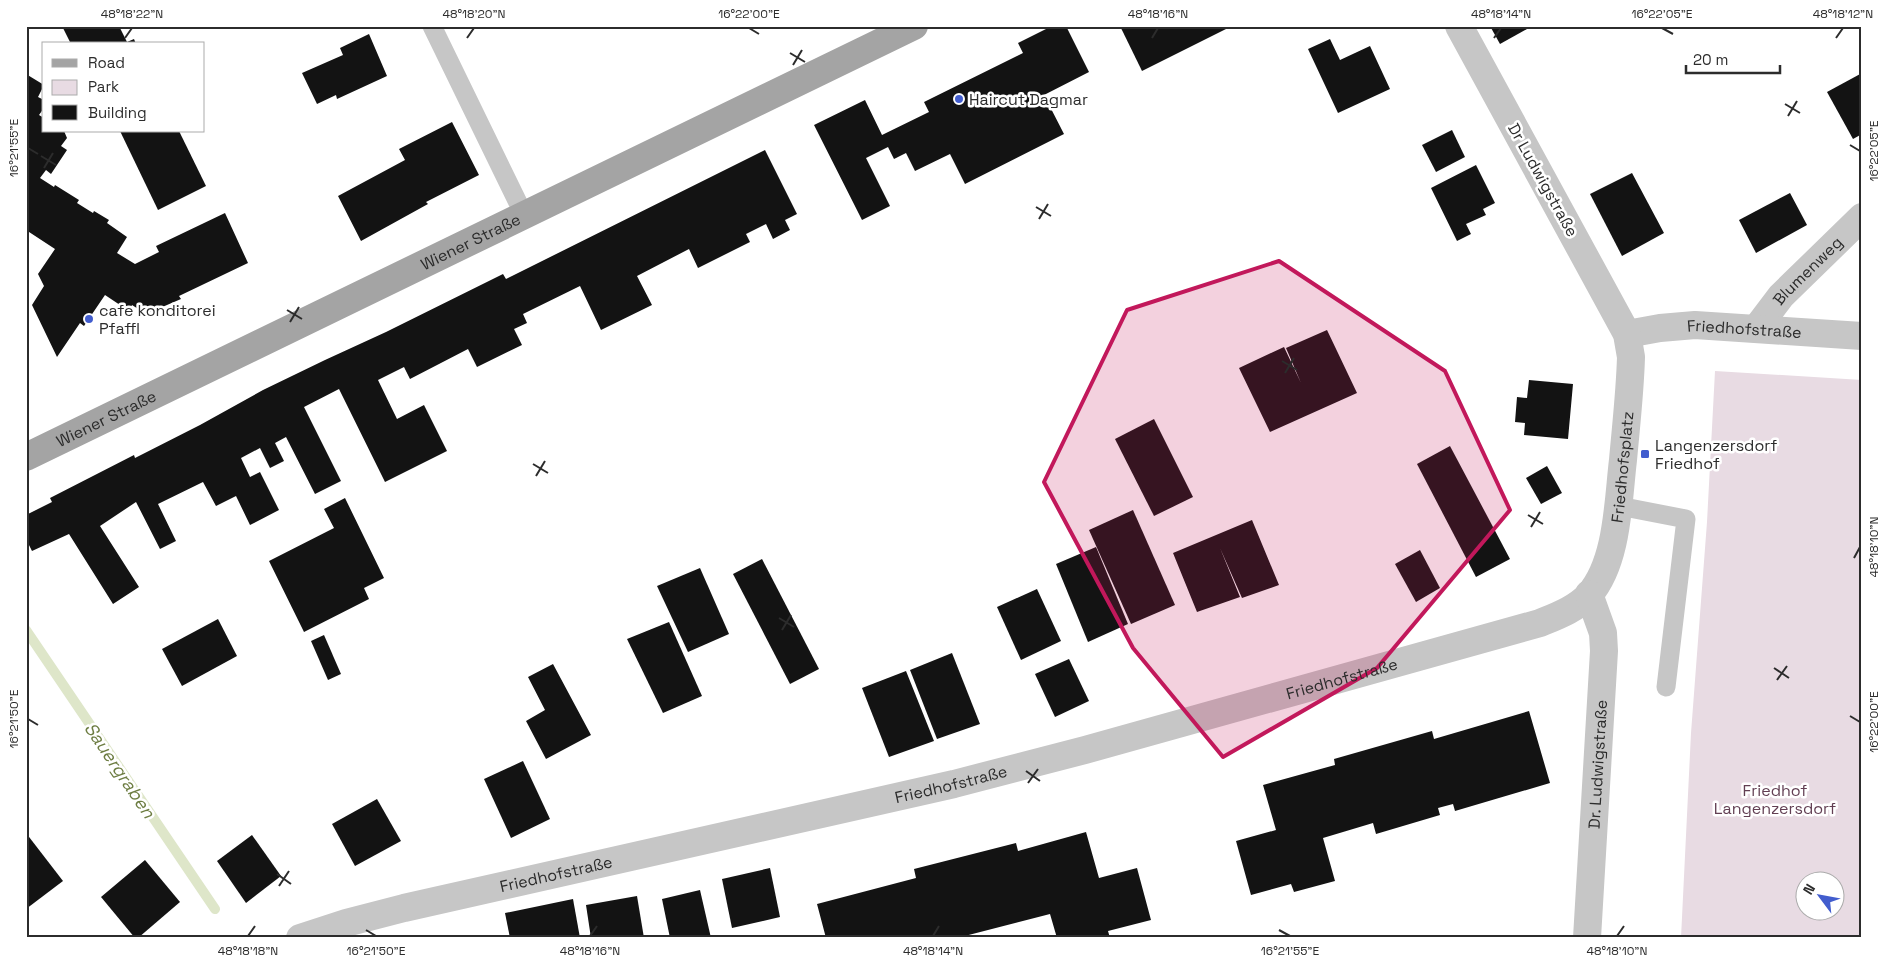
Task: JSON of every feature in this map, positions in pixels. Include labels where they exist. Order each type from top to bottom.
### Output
[{"type":"main road","name":"Wiener Straße","points":[[26,457],[914,26]]},
{"type":"street","name":"Dr Ludwigstraße","points":[[1459,26],[1627,334]]},
{"type":"street","name":"Blumenweg","points":[[1756,329],[1780,296],[1862,217]]},
{"type":"street","name":"Friedhofstraße","points":[[1627,334],[1660,328],[1695,325],[1862,336]]},
{"type":"street","name":"Friedhofsplatz","points":[[1590,594],[1609,557],[1619,506],[1632,357],[1627,334]]},
{"type":"street","name":"Friedhofstraße","points":[[300,938],[346,923],[404,908],[896,798],[1085,750],[1540,623],[1575,606],[1590,594]]},
{"type":"street","name":"Dr. Ludwigstraße","points":[[1588,938],[1604,651],[1603,633],[1590,594]]},
{"type":"lane","points":[[432,26],[524,216]]},
{"type":"lane","points":[[1619,506],[1686,519],[1666,687]]},
{"type":"highlighted area","points":[[1279,261],[1445,371],[1510,510],[1377,668],[1223,757],[1133,648],[1044,482],[1127,310]]},
{"type":"green space","name":"Friedhof Langenzersdorf","points":[[1715,371],[1862,380],[1862,938],[1681,938],[1691,733],[1707,522]]},
{"type":"building","points":[[62,26],[119,26],[127,42],[70,42]]},
{"type":"building","points":[[1052,26],[1066,26],[1089,72],[1044,95],[1064,134],[965,184],[950,154],[915,171],[906,153],[894,159],[888,147],[866,158],[890,206],[862,220],[814,125],[865,100],[882,135],[929,112],[924,102],[1023,53],[1018,43]]},
{"type":"building","points":[[1120,26],[1232,26],[1142,71]]},
{"type":"building","points":[[1490,26],[1525,26],[1527,29],[1500,44]]},
{"type":"building","points":[[369,34],[387,76],[337,99],[336,95],[317,104],[302,73],[343,55],[340,48]]},
{"type":"building","points":[[1330,39],[1340,60],[1370,46],[1390,89],[1338,113],[1308,49]]},
{"type":"building","points":[[1862,73],[1862,134],[1853,139],[1827,92]]},
{"type":"building","points":[[26,74],[42,84],[42,89],[38,97],[42,99],[42,111],[39,115],[42,117],[42,132],[64,132],[67,138],[61,146],[67,150],[51,174],[46,170],[40,178],[79,200],[77,203],[93,213],[94,211],[109,220],[107,223],[127,237],[117,253],[135,264],[159,252],[156,246],[225,213],[248,263],[179,296],[181,299],[146,314],[132,305],[129,311],[105,295],[84,326],[80,323],[57,357],[32,305],[44,286],[38,274],[55,249],[26,230]]},
{"type":"building","points":[[452,122],[479,175],[426,202],[428,204],[361,241],[338,196],[405,160],[399,149]]},
{"type":"building","points":[[1452,130],[1465,157],[1436,172],[1422,145]]},
{"type":"building","points":[[120,132],[179,132],[206,186],[158,210]]},
{"type":"building","points":[[765,150],[797,214],[785,220],[790,230],[773,239],[766,224],[746,234],[750,242],[698,268],[689,249],[637,276],[652,305],[601,330],[580,286],[523,314],[527,323],[514,329],[522,345],[477,367],[468,349],[410,379],[404,367],[378,380],[397,419],[424,405],[447,451],[385,482],[339,389],[304,407],[341,481],[315,494],[286,437],[275,443],[284,461],[270,468],[260,448],[241,458],[250,477],[260,472],[279,510],[250,525],[236,496],[216,506],[203,482],[158,504],[176,541],[160,549],[136,502],[100,526],[139,587],[113,604],[69,534],[32,551],[26,539],[26,515],[52,502],[50,498],[134,455],[135,458],[263,390],[503,274],[506,279]]},
{"type":"building","points":[[1476,165],[1495,203],[1483,209],[1486,215],[1466,224],[1471,234],[1457,241],[1431,188]]},
{"type":"building","points":[[1632,173],[1664,233],[1622,256],[1590,194]]},
{"type":"building","points":[[1790,193],[1807,225],[1756,253],[1739,220]]},
{"type":"building","points":[[1327,330],[1357,393],[1270,432],[1239,368],[1284,347],[1301,383],[1286,348]]},
{"type":"building","points":[[1529,380],[1573,384],[1568,439],[1524,435],[1525,423],[1515,422],[1517,397],[1527,398]]},
{"type":"building","points":[[1154,419],[1193,497],[1154,516],[1115,439]]},
{"type":"building","points":[[1450,446],[1510,559],[1476,577],[1417,464]]},
{"type":"building","points":[[1547,466],[1562,493],[1541,504],[1526,478]]},
{"type":"building","points":[[345,498],[384,578],[364,588],[369,599],[304,632],[269,561],[334,528],[324,509]]},
{"type":"building","points":[[1133,510],[1175,605],[1131,624],[1089,530]]},
{"type":"building","points":[[1252,520],[1279,585],[1242,598],[1220,548],[1240,597],[1197,612],[1173,553]]},
{"type":"building","points":[[1096,547],[1128,624],[1088,642],[1056,564]]},
{"type":"building","points":[[1420,550],[1440,588],[1416,602],[1395,564]]},
{"type":"building","points":[[762,559],[819,669],[790,684],[733,574]]},
{"type":"building","points":[[700,568],[729,634],[688,652],[657,586]]},
{"type":"building","points":[[1037,589],[1061,641],[1021,660],[997,607]]},
{"type":"building","points":[[218,619],[237,656],[182,686],[162,649]]},
{"type":"building","points":[[669,622],[702,696],[663,713],[627,639]]},
{"type":"building","points":[[324,635],[341,674],[328,680],[311,641]]},
{"type":"building","points":[[952,653],[980,724],[937,739],[910,670]]},
{"type":"building","points":[[1069,659],[1089,701],[1055,717],[1035,674]]},
{"type":"building","points":[[553,664],[591,735],[546,759],[526,721],[545,710],[528,677]]},
{"type":"building","points":[[906,671],[934,741],[889,757],[862,688]]},
{"type":"building","points":[[1529,711],[1550,783],[1455,811],[1453,804],[1438,808],[1440,815],[1376,834],[1373,823],[1323,838],[1335,881],[1294,892],[1291,884],[1251,895],[1236,841],[1276,830],[1263,785],[1335,765],[1334,759],[1432,731],[1434,739]]},
{"type":"building","points":[[523,761],[550,819],[511,838],[484,779]]},
{"type":"building","points":[[377,799],[401,841],[355,866],[332,824]]},
{"type":"building","points":[[1086,832],[1099,878],[1137,868],[1151,920],[1108,931],[1110,938],[1057,938],[1050,914],[957,938],[826,938],[817,904],[916,878],[914,869],[1016,843],[1018,851]]},
{"type":"building","points":[[26,833],[63,881],[26,909]]},
{"type":"building","points":[[252,835],[281,876],[246,903],[217,861]]},
{"type":"building","points":[[145,860],[180,902],[138,938],[135,938],[101,897]]},
{"type":"building","points":[[770,868],[780,917],[732,928],[722,879]]},
{"type":"building","points":[[700,890],[711,938],[670,938],[662,899]]},
{"type":"building","points":[[637,896],[644,938],[591,938],[586,905]]},
{"type":"building","points":[[573,899],[580,938],[510,938],[505,913]]},
{"type":"waterway","name":"Sauergraben","points":[[26,630],[215,909]]},
{"type":"place","name":"Haircut Dagmar","points":[[959,99]]},
{"type":"place","name":"cafe konditorei Pfaffl","points":[[89,319]]},
{"type":"place","name":"Langenzersdorf Friedhof","points":[[1645,454]]}]
